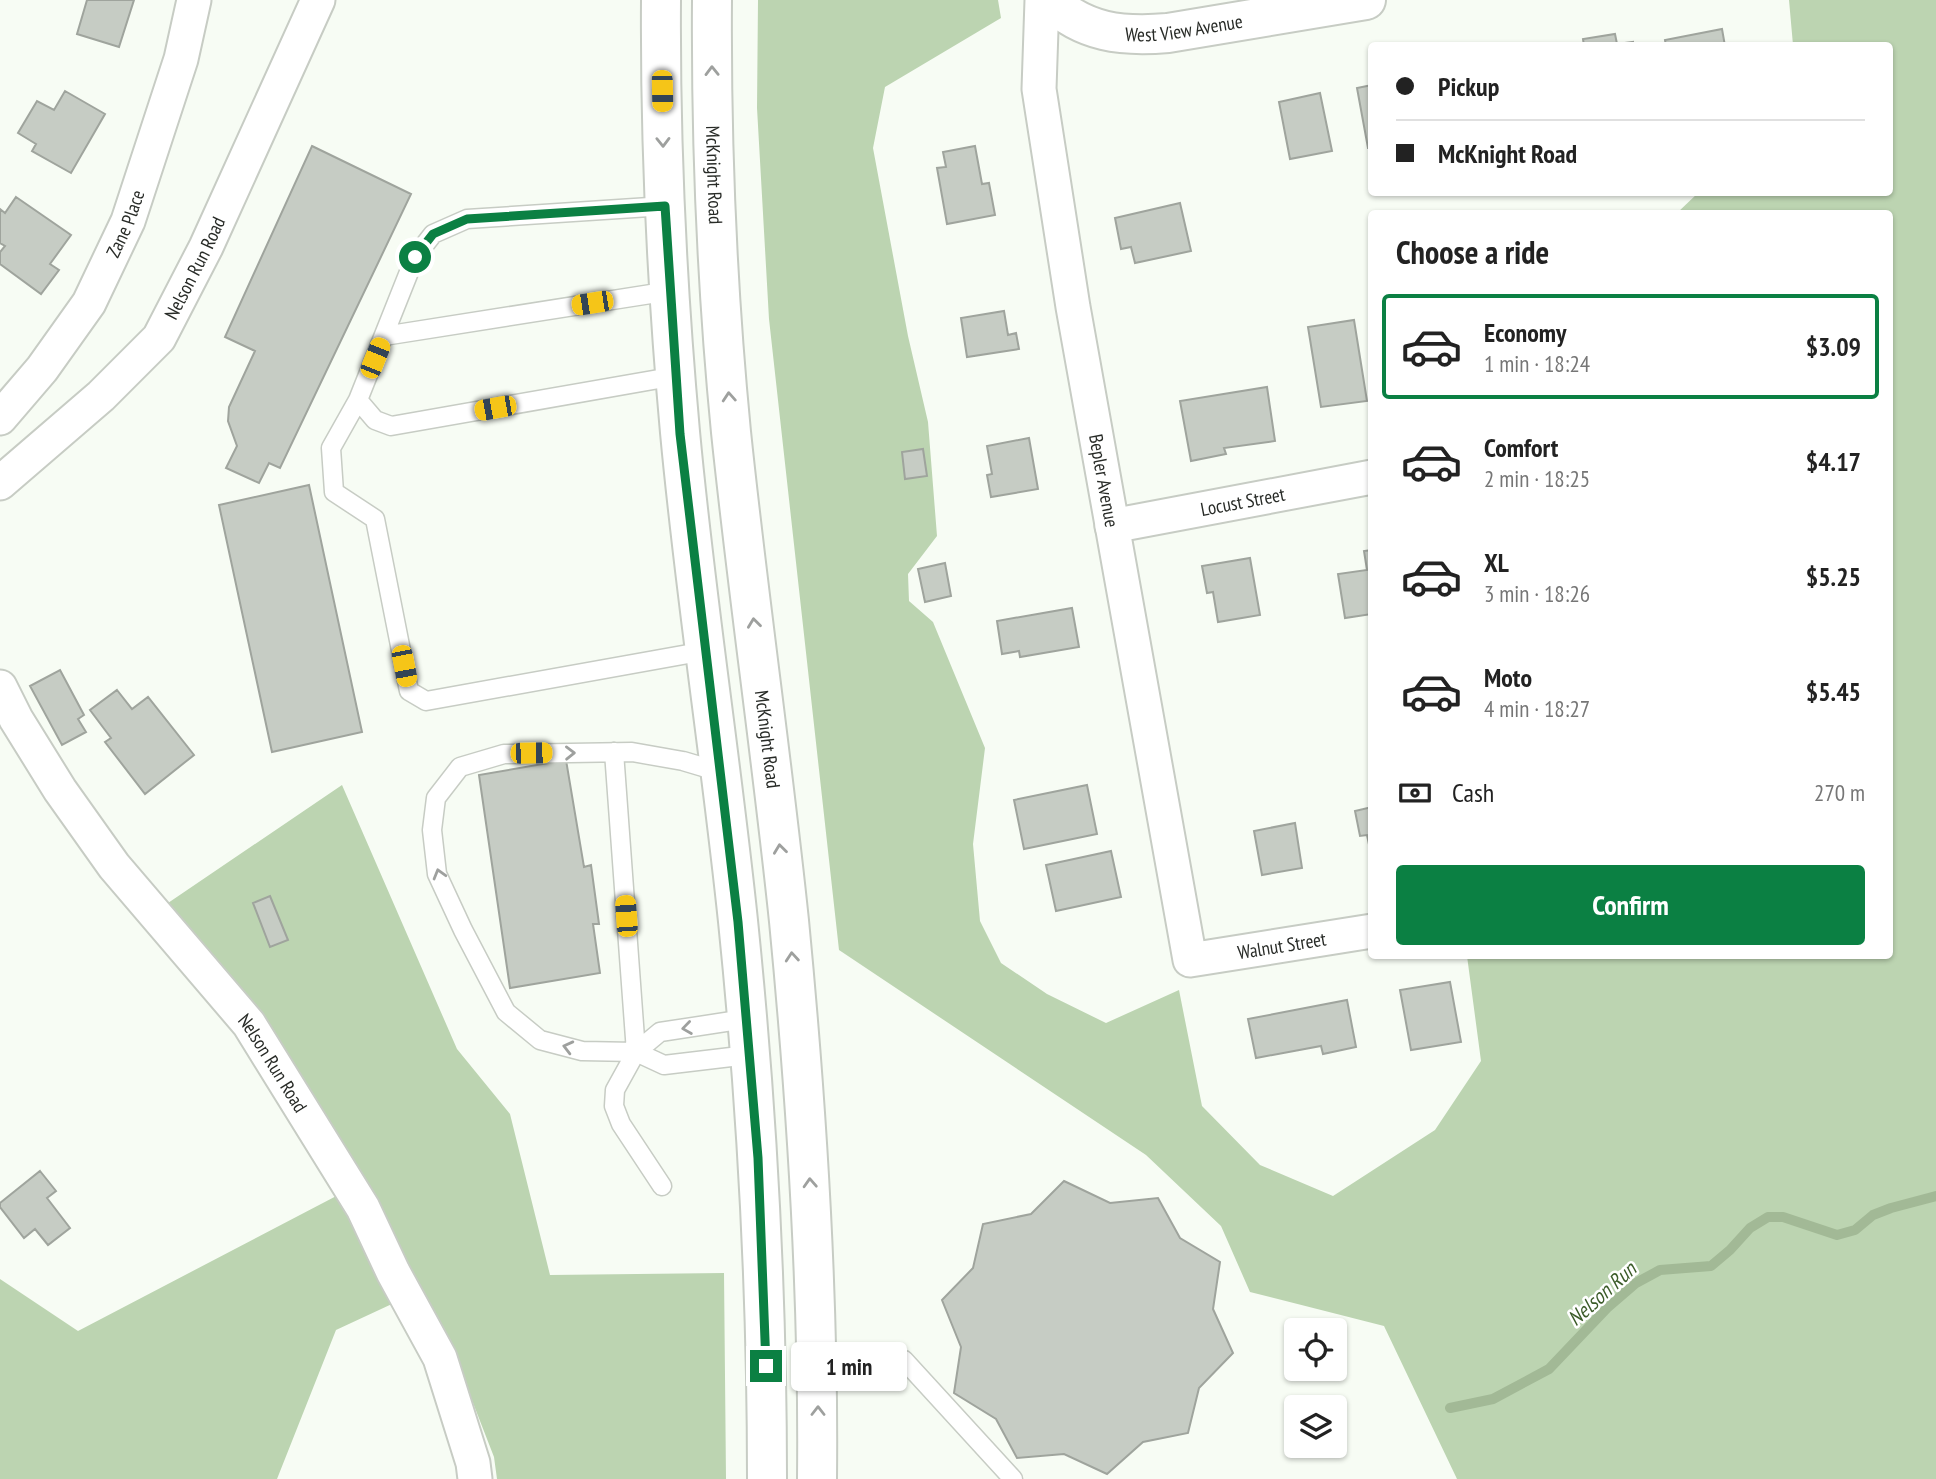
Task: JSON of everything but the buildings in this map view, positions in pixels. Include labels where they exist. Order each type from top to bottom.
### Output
[{"type":"main road","points":[[661,0],[665,206],[676,376],[705,651],[738,922],[758,1158],[764,1272],[767,1479]]},
{"type":"main road","name":"McKnight Road","points":[[712,0],[714,165],[728,390],[788,916],[809,1155],[817,1351],[817,1479]]},
{"type":"main road","name":"West View Avenue","points":[[1049,0],[1076,21],[1095,30],[1141,35],[1210,20],[1366,0]]},
{"type":"street","name":"Zane Place","points":[[0,418],[42,369],[89,303],[128,221],[181,59],[194,0]]},
{"type":"street","name":"Nelson Run Road","points":[[0,483],[101,397],[159,338],[206,247],[318,0]]},
{"type":"street","name":"Bepler Avenue","points":[[1042,0],[1039,89],[1073,307],[1190,960]]},
{"type":"street","name":"Locust Street","points":[[1112,526],[1368,478]]},
{"type":"street","name":"Nelson Run Road","points":[[0,687],[16,719],[60,790],[114,866],[249,1024],[363,1208],[393,1272],[440,1358],[473,1463],[475,1479]]},
{"type":"street","name":"Walnut Street","points":[[1190,960],[1368,932]]},
{"type":"lane","points":[[665,206],[467,219],[433,234],[415,257],[358,400],[331,448],[334,492],[375,519],[409,691],[426,701],[705,651]]},
{"type":"lane","points":[[384,337],[670,291]]},
{"type":"lane","points":[[358,400],[375,420],[391,426],[676,376]]},
{"type":"lane","points":[[614,752],[636,1052]]},
{"type":"lane","points":[[720,772],[683,761],[632,752],[504,754],[460,767],[436,798],[432,830],[437,874],[506,1012],[540,1040],[582,1051],[636,1052],[664,1065],[747,1037]]},
{"type":"lane","points":[[662,1186],[621,1124],[614,1106],[615,1090],[636,1052],[660,1032],[747,1037]]},
{"type":"lane","points":[[817,1351],[904,1360],[1013,1479]]},
{"type":"green space","points":[[758,0],[998,0],[1001,18],[885,87],[873,148],[908,336],[928,422],[937,536],[908,574],[909,601],[933,622],[985,748],[973,844],[980,921],[1001,963],[1047,994],[1106,1023],[1179,990],[1202,1106],[1260,1165],[1333,1196],[1435,1130],[1481,1061],[1467,959],[1893,959],[1893,210],[1680,210],[1695,196],[1893,196],[1893,42],[1793,42],[1789,0],[1936,0],[1936,1479],[1457,1479],[1384,1326],[1250,1292],[1221,1226],[1146,1155],[839,950],[769,319],[757,108]]},
{"type":"green space","points":[[342,785],[457,1049],[510,1114],[550,1275],[724,1273],[726,1479],[497,1479],[494,1457],[454,1354],[422,1290],[336,1330],[277,1479],[0,1479],[0,1279],[78,1331],[365,1181],[261,1014],[168,903]]},
{"type":"waterway","name":"Nelson Run","points":[[1450,1408],[1493,1399],[1549,1369],[1607,1308],[1636,1283],[1660,1270],[1711,1266],[1750,1228],[1768,1217],[1783,1217],[1837,1235],[1855,1230],[1873,1215],[1936,1196]]},
{"type":"route","points":[[415,257],[433,234],[467,219],[665,206],[680,434],[738,922],[758,1158],[766,1366]]}]
